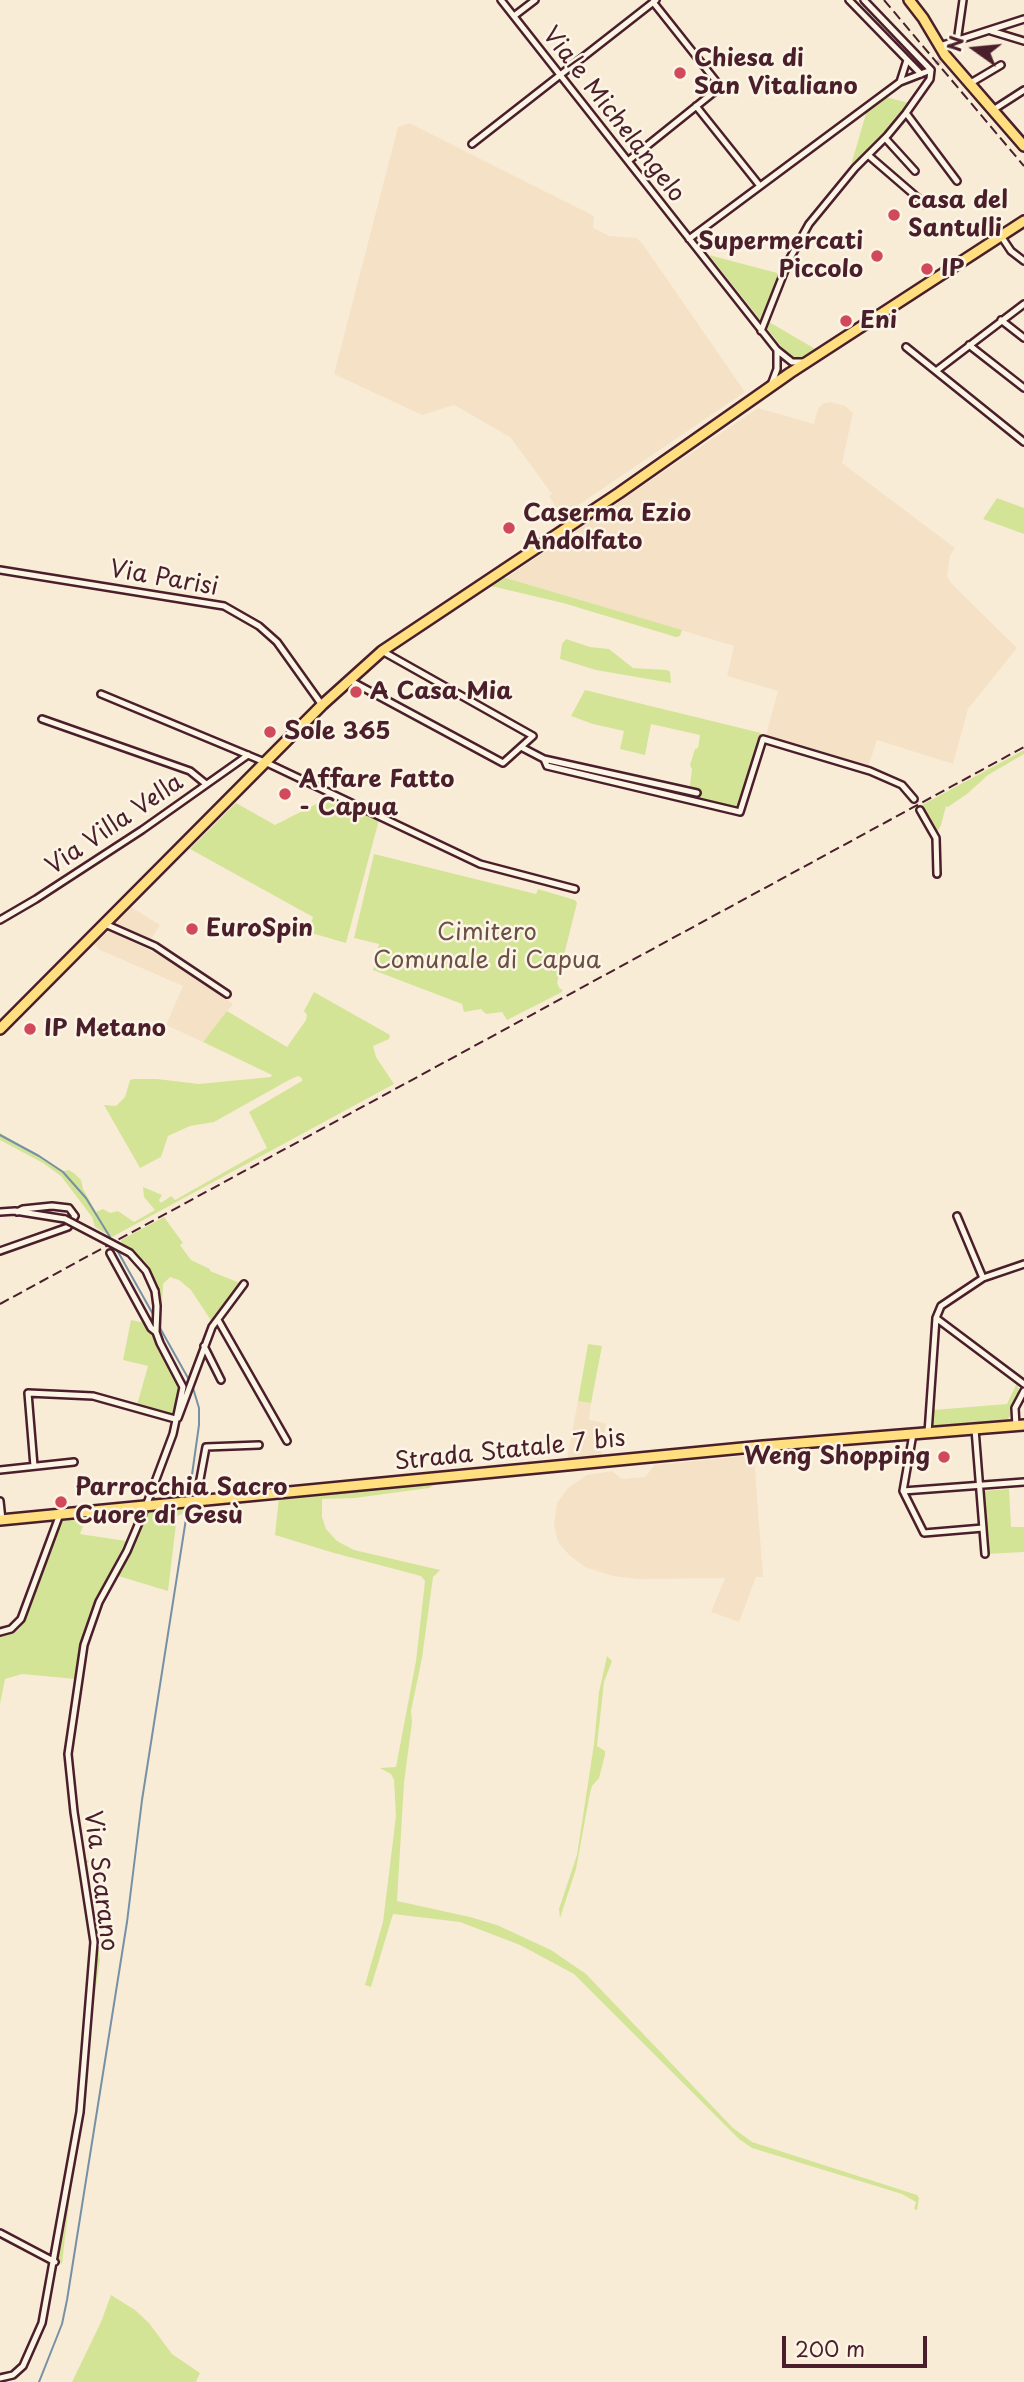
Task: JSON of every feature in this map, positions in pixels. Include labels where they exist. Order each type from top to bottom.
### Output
[{"type":"main road","points":[[909,0],[945,55],[993,110],[1020,134],[1024,146]]},
{"type":"main road","points":[[0,1029],[322,705],[382,651],[619,493],[790,373],[1024,220]]},
{"type":"main road","name":"Strada Statale 7 bis","points":[[1,1520],[750,1447],[1020,1425]]},
{"type":"street","name":"Viale Michelangelo","points":[[501,0],[761,331],[786,359]]},
{"type":"street","points":[[514,16],[535,0]]},
{"type":"street","points":[[849,0],[921,74]]},
{"type":"street","points":[[864,0],[932,70]]},
{"type":"street","points":[[945,55],[954,43],[963,0]]},
{"type":"street","points":[[471,144],[655,1],[718,82],[716,89],[628,161]]},
{"type":"street","points":[[939,46],[1024,19]]},
{"type":"street","points":[[991,31],[1024,41]]},
{"type":"street","points":[[933,35],[954,43]]},
{"type":"street","points":[[900,82],[907,60]]},
{"type":"street","points":[[969,84],[1001,65]]},
{"type":"street","points":[[689,239],[900,82],[932,70]]},
{"type":"street","points":[[761,331],[789,260],[809,224],[906,113],[930,79],[932,70]]},
{"type":"street","points":[[993,110],[1024,90]]},
{"type":"street","points":[[696,106],[760,186]]},
{"type":"street","points":[[906,113],[957,181]]},
{"type":"street","points":[[885,138],[915,171]]},
{"type":"street","points":[[868,155],[926,205]]},
{"type":"street","points":[[1001,236],[1011,251],[1024,261]]},
{"type":"street","points":[[936,371],[1024,304]]},
{"type":"street","points":[[1001,320],[1024,338]]},
{"type":"street","points":[[969,345],[1024,388]]},
{"type":"street","points":[[906,347],[1024,442]]},
{"type":"street","points":[[770,387],[776,375],[777,351]]},
{"type":"street","points":[[777,359],[782,368],[790,373]]},
{"type":"street","points":[[786,359],[792,362],[808,362]]},
{"type":"street","points":[[786,359],[790,373]]},
{"type":"street","name":"Via Parisi","points":[[0,570],[224,606],[259,626],[277,642],[322,705]]},
{"type":"street","points":[[349,679],[503,764],[533,736],[382,651]]},
{"type":"street","points":[[101,694],[267,763],[480,864],[575,889]]},
{"type":"street","points":[[42,719],[190,771],[206,784]]},
{"type":"street","points":[[544,759],[547,766],[740,812],[764,739],[870,771],[902,785],[914,799]]},
{"type":"street","points":[[521,747],[544,759],[697,793]]},
{"type":"street","name":"Via Villa Vella","points":[[0,920],[134,835],[248,755]]},
{"type":"street","points":[[920,810],[936,838],[937,874]]},
{"type":"street","points":[[105,924],[155,946],[227,994]]},
{"type":"street","points":[[0,1251],[68,1227],[75,1216],[68,1208],[52,1206],[17,1212]]},
{"type":"street","points":[[0,1212],[65,1219],[130,1253],[146,1271],[155,1291],[156,1332],[183,1387],[173,1434]]},
{"type":"street","points":[[957,1216],[983,1278]]},
{"type":"street","points":[[110,1253],[151,1328],[156,1332]]},
{"type":"street","points":[[928,1433],[936,1318],[941,1306],[983,1278],[1024,1264]]},
{"type":"street","points":[[173,1434],[212,1327],[244,1284]]},
{"type":"street","points":[[936,1318],[1024,1384]]},
{"type":"street","points":[[218,1320],[287,1441]]},
{"type":"street","points":[[204,1346],[222,1380]]},
{"type":"street","points":[[1020,1425],[1015,1408],[1024,1391]]},
{"type":"street","points":[[34,1466],[28,1393],[93,1396],[175,1419]]},
{"type":"street","points":[[975,1429],[985,1554]]},
{"type":"street","name":"Via Scarano","points":[[0,2378],[16,2373],[23,2365],[46,2313],[80,2112],[94,1942],[69,1773],[70,1729],[84,1645],[90,1621],[127,1551],[173,1434]]},
{"type":"street","points":[[913,1434],[903,1490],[924,1534],[983,1528]]},
{"type":"street","points":[[197,1501],[206,1447],[259,1445]]},
{"type":"street","points":[[0,1470],[74,1462]]},
{"type":"street","points":[[903,1490],[1024,1482]]},
{"type":"street","points":[[0,1501],[1,1520]]},
{"type":"street","points":[[0,1632],[11,1629],[21,1619],[60,1514]]},
{"type":"street","points":[[0,2233],[55,2262]]},
{"type":"shaded area","points":[[409,123],[594,216],[593,228],[609,236],[636,238],[745,392],[552,523],[551,517],[557,509],[549,496],[552,494],[510,437],[454,405],[422,415],[334,374],[398,127]]},
{"type":"shaded area","points":[[824,403],[845,406],[853,413],[842,463],[955,548],[950,556],[947,576],[951,583],[1017,648],[968,709],[953,764],[877,740],[868,767],[766,735],[778,691],[727,676],[734,646],[506,578],[758,408],[814,424],[818,409]]},
{"type":"shaded area","points":[[131,907],[160,925],[150,941],[114,924]]},
{"type":"shaded area","points":[[110,930],[180,966],[233,1004],[203,1042],[166,1025],[183,986],[100,950],[94,944]]},
{"type":"shaded area","points":[[578,1401],[591,1403],[589,1420],[606,1423],[601,1456],[567,1459]]},
{"type":"shaded area","points":[[754,1455],[763,1577],[756,1577],[739,1622],[711,1612],[725,1578],[637,1579],[613,1576],[585,1567],[558,1542],[554,1526],[557,1503],[568,1488],[587,1475],[612,1471],[622,1479],[645,1477],[655,1465]]},
{"type":"green space","points":[[885,97],[909,103],[884,137],[849,172],[867,110]]},
{"type":"green space","points":[[709,255],[781,274],[764,319],[817,350],[803,357],[788,355]]},
{"type":"green space","points":[[997,498],[1024,508],[1024,534],[983,519]]},
{"type":"green space","points":[[503,578],[682,630],[680,636],[676,637],[563,603],[491,586]]},
{"type":"green space","points":[[566,639],[590,647],[609,649],[633,668],[667,670],[670,672],[671,683],[596,670],[560,659],[562,644]]},
{"type":"green space","points":[[585,690],[761,733],[740,804],[735,809],[697,799],[692,791],[690,765],[695,749],[698,748],[700,735],[651,724],[645,755],[620,749],[624,731],[571,716]]},
{"type":"green space","points":[[1024,750],[1024,754],[988,775],[967,794],[946,806],[936,835],[920,806]]},
{"type":"green space","points":[[324,794],[379,820],[346,943],[308,932],[313,917],[190,849],[236,803],[275,825],[320,802]]},
{"type":"green space","name":"Cimitero Comunale di Capua","points":[[374,854],[536,894],[538,889],[575,900],[577,903],[557,983],[562,992],[507,1020],[502,1012],[486,1014],[481,1009],[464,1012],[462,1004],[373,970],[379,944],[354,938]]},
{"type":"green space","points":[[314,992],[390,1035],[389,1039],[373,1046],[376,1057],[394,1084],[112,1237],[95,1227],[92,1217],[61,1176],[0,1140],[0,1133],[64,1171],[69,1170],[75,1174],[81,1180],[96,1212],[103,1209],[110,1213],[118,1211],[134,1222],[155,1210],[144,1197],[143,1187],[162,1195],[159,1200],[161,1203],[171,1196],[175,1200],[267,1148],[249,1112],[302,1081],[302,1078],[298,1076],[289,1080],[214,1122],[190,1126],[168,1136],[161,1157],[140,1168],[104,1105],[116,1106],[125,1097],[130,1080],[133,1079],[199,1084],[271,1077],[272,1075],[203,1042],[227,1011],[287,1047],[306,1020],[304,1011]]},
{"type":"green space","points":[[164,1217],[183,1243],[180,1245],[191,1260],[240,1283],[225,1310],[212,1322],[191,1290],[179,1280],[170,1277],[163,1284],[161,1324],[158,1294],[153,1278],[142,1261],[122,1243],[121,1240]]},
{"type":"green space","points":[[131,1320],[145,1323],[180,1385],[172,1415],[137,1405],[148,1366],[123,1360]]},
{"type":"green space","points":[[588,1344],[602,1346],[591,1403],[578,1401]]},
{"type":"green space","points":[[1017,1383],[1019,1391],[1007,1421],[938,1428],[932,1424],[933,1410],[1007,1404]]},
{"type":"green space","points":[[430,1481],[438,1483],[429,1488],[355,1498],[322,1499],[322,1517],[326,1529],[337,1541],[354,1550],[440,1570],[433,1577],[422,1658],[411,1711],[397,1901],[497,1925],[551,1950],[586,1974],[733,2128],[752,2142],[917,2195],[917,2210],[914,2209],[916,2202],[902,2194],[752,2148],[739,2139],[574,1974],[520,1945],[460,1922],[393,1914],[371,1987],[365,1985],[383,1922],[396,1816],[394,1780],[391,1774],[380,1768],[396,1767],[416,1661],[425,1581],[421,1576],[275,1535],[279,1497]]},
{"type":"green space","points":[[1009,1489],[1011,1527],[1024,1527],[1024,1552],[987,1554],[983,1491]]},
{"type":"green space","points":[[191,1505],[193,1514],[177,1516],[168,1591],[115,1575],[132,1550],[132,1544],[148,1510]]},
{"type":"green space","points":[[86,1519],[80,1534],[126,1541],[87,1625],[75,1679],[22,1674],[5,1679],[0,1704],[0,1636],[14,1633],[24,1620],[62,1521]]},
{"type":"green space","points":[[607,1656],[612,1661],[604,1682],[597,1746],[605,1751],[605,1755],[599,1778],[590,1793],[576,1869],[560,1918],[559,1909],[577,1855],[599,1692]]},
{"type":"green space","points":[[90,1861],[85,1865],[100,1960],[92,2013],[84,2107],[72,2177],[62,2264],[57,2260],[72,2164],[96,1953],[83,1863]]},
{"type":"green space","points":[[111,2295],[135,2310],[149,2323],[172,2354],[200,2373],[196,2382],[72,2382]]},
{"type":"waterway","points":[[0,1135],[63,1172],[86,1198],[110,1237]]},
{"type":"waterway","points":[[117,1250],[154,1316]]},
{"type":"waterway","points":[[160,1328],[188,1378]]},
{"type":"waterway","points":[[189,1496],[199,1425],[199,1408],[193,1388]]},
{"type":"waterway","points":[[39,2382],[62,2324],[67,2300],[127,1922],[142,1800],[188,1506]]},
{"type":"tunnel","points":[[931,70],[945,55]]},
{"type":"railway","points":[[884,0],[1024,166]]},
{"type":"railway","points":[[0,1304],[1024,747]]},
{"type":"place","name":"Chiesa di San Vitaliano","points":[[680,73]]},
{"type":"place","name":"casa del Santulli","points":[[894,215]]},
{"type":"place","name":"Supermercati Piccolo","points":[[877,256]]},
{"type":"place","name":"IP","points":[[927,269]]},
{"type":"place","name":"Eni","points":[[846,321]]},
{"type":"place","name":"Caserma Ezio Andolfato","points":[[509,528]]},
{"type":"place","name":"A Casa Mia","points":[[356,692]]},
{"type":"place","name":"Sole 365","points":[[270,732]]},
{"type":"place","name":"Affare Fatto - Capua","points":[[285,794]]},
{"type":"place","name":"EuroSpin","points":[[192,929]]},
{"type":"place","name":"IP Metano","points":[[30,1029]]},
{"type":"place","name":"Weng Shopping","points":[[944,1457]]},
{"type":"place","name":"Parrocchia Sacro Cuore di Gesù","points":[[61,1502]]}]
